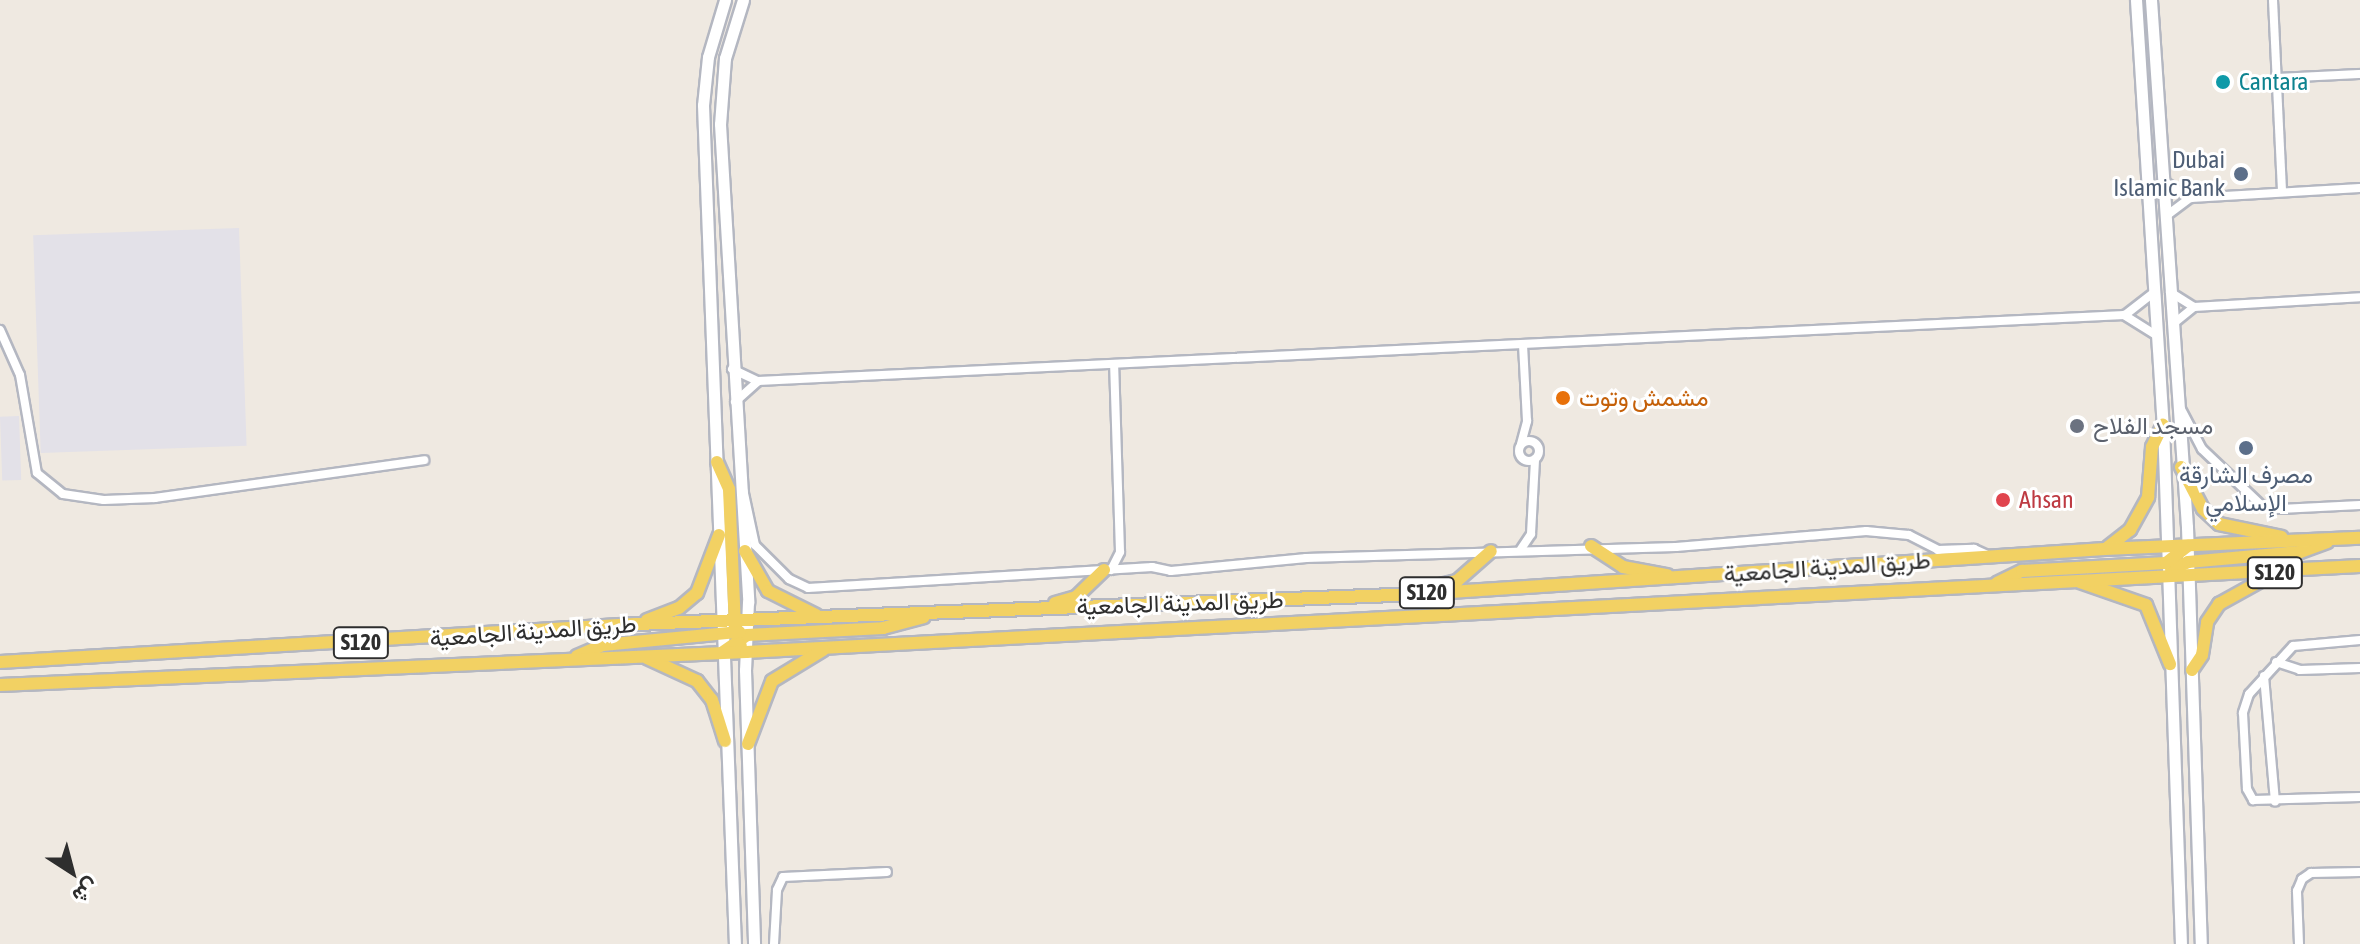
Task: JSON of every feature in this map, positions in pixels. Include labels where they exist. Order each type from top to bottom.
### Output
[{"type":"main road","points":[[725,0],[708,57],[703,105],[719,535],[738,629],[746,652],[754,944]]},
{"type":"main road","points":[[723,652],[738,629],[745,551],[732,368],[720,103],[725,58],[743,0]]},
{"type":"main road","points":[[2136,0],[2152,294],[2163,424],[2181,944]]},
{"type":"main road","points":[[2151,0],[2167,289],[2188,546],[2201,944]]},
{"type":"main road","points":[[2105,549],[2130,530],[2148,497],[2152,447],[2163,424]]},
{"type":"main road","points":[[717,462],[729,489],[738,629]]},
{"type":"main road","points":[[2181,467],[2203,509],[2219,524],[2288,541]]},
{"type":"main road","points":[[636,624],[692,599],[705,579],[719,535]]},
{"type":"main road","name":"طريق المدينة الجامعية","points":[[0,662],[636,624],[738,629],[819,616],[1420,594],[2105,549],[2360,538]]},
{"type":"main road","points":[[1997,584],[2022,571],[2166,570],[2188,562],[2300,552],[2330,540]]},
{"type":"main road","points":[[1591,546],[1623,567],[1653,569],[1670,577]]},
{"type":"main road","points":[[2166,570],[2188,546]]},
{"type":"main road","points":[[745,551],[768,591],[819,616]]},
{"type":"main road","points":[[1420,594],[1462,578],[1491,551]]},
{"type":"main road","name":"طريق المدينة الجامعية","points":[[0,685],[576,657],[746,652],[2080,582],[2166,570],[2189,576],[2360,566]]},
{"type":"main road","points":[[1039,609],[1076,597],[1108,570]]},
{"type":"main road","points":[[2192,670],[2202,655],[2207,622],[2219,604],[2275,573]]},
{"type":"main road","points":[[2080,582],[2146,605],[2170,664]]},
{"type":"main road","points":[[576,657],[603,645],[723,637],[738,629],[883,628],[931,614]]},
{"type":"main road","points":[[723,637],[735,944]]},
{"type":"main road","points":[[748,744],[772,681],[788,666],[830,647]]},
{"type":"main road","points":[[640,656],[697,681],[712,700],[725,741]]},
{"type":"street","points":[[2273,0],[2282,192]]},
{"type":"street","points":[[2276,78],[2360,74]]},
{"type":"street","points":[[2162,179],[2191,198]]},
{"type":"street","points":[[2164,219],[2191,198],[2360,188]]},
{"type":"street","points":[[2167,289],[2194,307],[2360,297]]},
{"type":"street","points":[[732,368],[758,381],[2124,315],[2152,294]]},
{"type":"street","points":[[2171,327],[2194,307]]},
{"type":"street","points":[[2124,315],[2155,334]]},
{"type":"street","points":[[0,330],[20,375],[37,473],[63,494],[104,500],[155,498],[424,460]]},
{"type":"street","points":[[1521,549],[1531,525],[1531,485],[1535,459],[1535,443],[1527,421],[1523,344]]},
{"type":"street","points":[[1108,570],[1120,546],[1114,366]]},
{"type":"street","points":[[735,402],[758,381]]},
{"type":"street","points":[[2176,397],[2198,444],[2261,505],[2275,509],[2360,505]]},
{"type":"street","points":[[1527,421],[1519,455],[1524,460],[1531,485]]},
{"type":"street","points":[[1521,444],[1535,443]]},
{"type":"street","points":[[1524,460],[1535,459]]},
{"type":"street","points":[[741,482],[748,494],[755,545],[789,579],[808,588],[938,580],[956,583],[1108,570],[1171,571],[1212,563],[1438,553],[1458,557],[1491,551],[1591,546],[1676,547],[1866,531],[1909,535],[1938,550],[1978,549],[1991,557]]},
{"type":"street","points":[[1531,525],[1546,548]]},
{"type":"street","points":[[1120,546],[1135,569]]},
{"type":"street","points":[[2360,640],[2301,643],[2276,662],[2244,706],[2247,789],[2253,800],[2275,802],[2360,797]]},
{"type":"street","points":[[2276,662],[2300,670],[2360,668]]},
{"type":"street","points":[[2264,676],[2269,692],[2275,802]]},
{"type":"street","points":[[774,944],[777,887],[783,877],[887,872]]},
{"type":"street","points":[[2299,944],[2297,891],[2302,879],[2311,873],[2360,872]]},
{"type":"shaded area","points":[[239,228],[247,446],[41,453],[33,235]]},
{"type":"shaded area","points":[[19,416],[21,480],[2,481],[0,417]]},
{"type":"place","name":"Cantara","points":[[2223,82]]},
{"type":"place","name":"Dubai Islamic Bank","points":[[2241,174]]},
{"type":"place","name":"مشمش وتوت","points":[[1563,398]]},
{"type":"place","name":"مسجد الفلاح","points":[[2077,426]]},
{"type":"place","name":"مصرف الشارقة الإسلامي","points":[[2246,448]]},
{"type":"place","name":"Ahsan","points":[[2003,500]]}]
